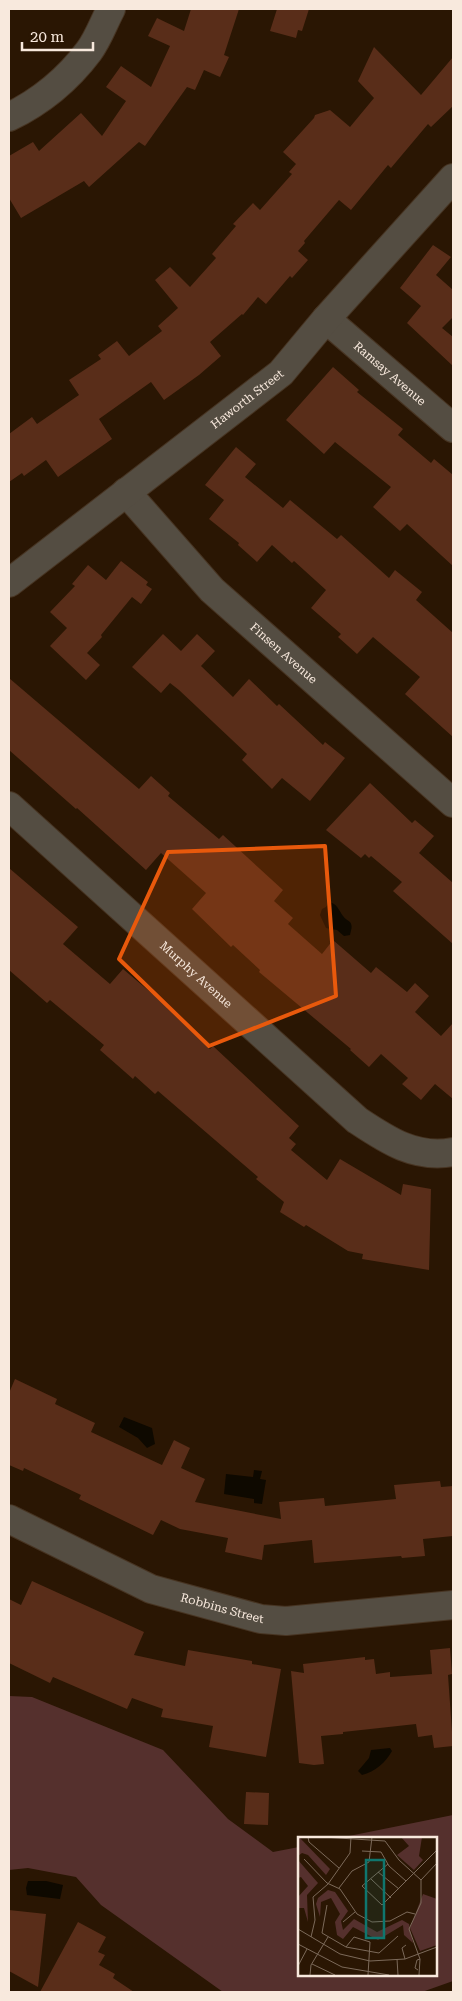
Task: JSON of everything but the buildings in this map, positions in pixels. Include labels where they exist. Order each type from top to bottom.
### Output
[{"type":"street","points":[[9,117],[24,110],[60,84],[90,49],[111,9]]},
{"type":"street","name":"Haworth Street","points":[[9,583],[281,373],[326,319],[453,178]]},
{"type":"street","name":"Ramsay Avenue","points":[[326,319],[453,428]]},
{"type":"street","name":"Finsen Avenue","points":[[126,492],[212,590],[453,803]]},
{"type":"street","name":"Murphy Avenue","points":[[9,806],[357,1120],[387,1140],[415,1151],[453,1152]]},
{"type":"street","name":"Robbins Street","points":[[9,1519],[151,1589],[260,1619],[286,1621],[453,1605]]},
{"type":"highlighted area","points":[[325,846],[336,996],[209,1046],[119,959],[168,852]]},
{"type":"shaded area","points":[[329,902],[336,906],[350,922],[352,927],[350,935],[344,936],[337,930],[326,928],[320,915],[322,909]]},
{"type":"shaded area","points":[[124,1417],[152,1428],[155,1444],[147,1448],[138,1438],[119,1427]]},
{"type":"shaded area","points":[[254,1470],[262,1471],[260,1479],[266,1480],[262,1504],[254,1503],[254,1499],[224,1494],[226,1474],[253,1477]]},
{"type":"shaded area","points":[[9,1696],[32,1697],[163,1750],[228,1819],[273,1852],[298,1847],[298,1976],[437,1976],[437,1837],[344,1837],[453,1815],[453,1981],[422,1992],[223,1992],[101,1905],[76,1877],[28,1868],[9,1870]]},
{"type":"shaded area","points":[[390,1748],[392,1751],[390,1755],[376,1769],[362,1775],[358,1771],[369,1758],[371,1750]]},
{"type":"shaded area","points":[[28,1881],[46,1881],[63,1885],[60,1899],[27,1895]]}]
